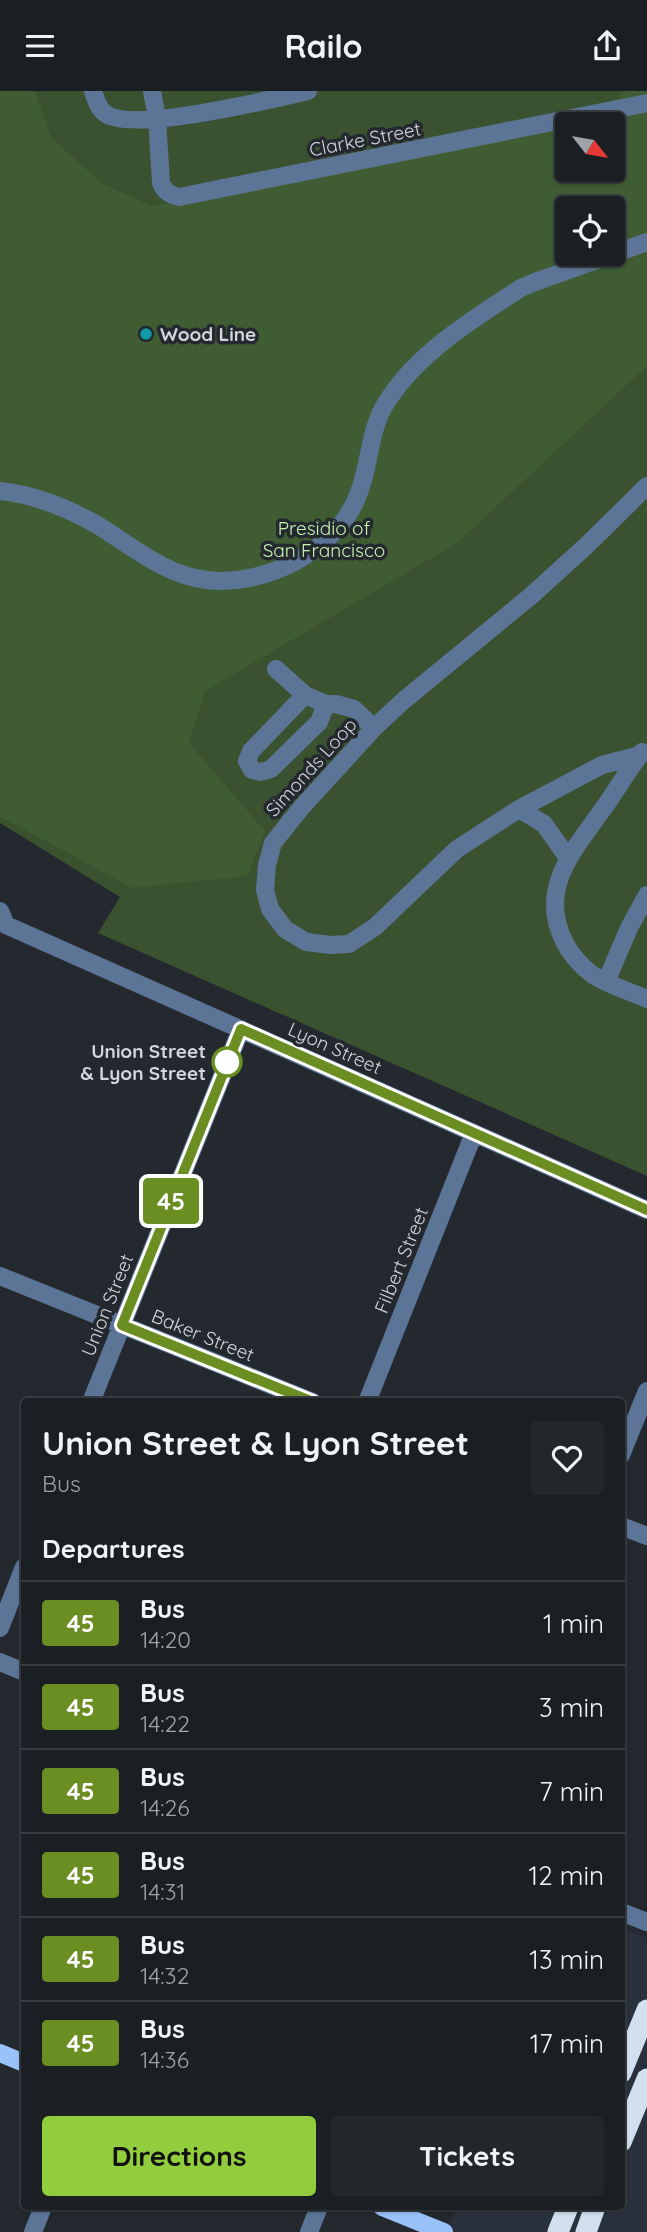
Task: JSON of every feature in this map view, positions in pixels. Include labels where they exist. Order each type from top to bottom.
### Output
[{"type":"highway","points":[[625,2063],[647,2010]]},
{"type":"highway","points":[[625,2133],[647,2078]]},
{"type":"highway","points":[[558,2232],[567,2210]]},
{"type":"highway","points":[[586,2232],[595,2210]]},
{"type":"main road","points":[[0,2053],[21,2062]]},
{"type":"main road","points":[[389,2210],[444,2232]]},
{"type":"street","points":[[93,91],[100,109],[122,120],[231,109],[308,91]]},
{"type":"street","name":"Clarke Street","points":[[152,91],[157,118],[161,183],[164,190],[179,197],[647,103]]},
{"type":"street","points":[[0,491],[36,498],[64,508],[100,527],[154,562],[189,576],[206,580],[243,579],[280,569],[315,549],[351,511],[364,479],[370,444],[380,412],[400,384],[425,358],[521,289],[647,242]]},
{"type":"street","name":"Simonds Loop","points":[[644,751],[602,765],[519,809],[457,849],[375,927],[349,944],[306,942],[285,929],[270,909],[265,890],[267,865],[273,842],[301,808],[374,728],[403,701],[569,562],[647,486]]},
{"type":"street","points":[[276,669],[305,695],[326,704],[354,709],[374,728]]},
{"type":"street","points":[[305,695],[251,751],[247,761],[252,770],[261,772],[271,769],[319,722],[326,704]]},
{"type":"street","points":[[644,751],[568,857],[557,882],[554,903],[555,921],[568,948],[591,974],[647,999]]},
{"type":"street","points":[[519,809],[544,824],[568,857]]},
{"type":"street","points":[[606,982],[629,928],[647,895]]},
{"type":"street","name":"Lyon Street","points":[[2,927],[241,1029],[647,1210]]},
{"type":"street","name":"Union Street","points":[[93,1398],[241,1029]]},
{"type":"street","name":"Filbert Street","points":[[369,1398],[474,1133]]},
{"type":"street","name":"Baker Street","points":[[0,1276],[303,1398]]},
{"type":"street","points":[[625,1445],[647,1391]]},
{"type":"street","points":[[625,1528],[647,1536]]},
{"type":"street","points":[[0,1628],[21,1575]]},
{"type":"street","points":[[0,1663],[21,1671]]},
{"type":"street","points":[[625,1914],[647,1922]]},
{"type":"street","points":[[33,2232],[42,2210]]},
{"type":"street","points":[[309,2232],[318,2210]]},
{"type":"shaded area","points":[[625,1930],[647,1938],[647,2232],[446,2232],[456,2210],[625,2210]]},
{"type":"green space","name":"Presidio of San Francisco","points":[[0,91],[647,91],[647,1176],[98,933],[120,897],[0,823]]},
{"type":"green space","points":[[0,91],[35,91],[51,137],[101,183],[151,206],[555,130],[555,182],[625,182],[625,112],[599,112],[625,91],[647,91],[647,366],[457,543],[205,691],[189,743],[265,831],[247,876],[132,888],[0,816]]},
{"type":"bus line","name":"45","points":[[303,1398],[122,1325],[241,1029],[647,1210]]},
{"type":"place","name":"Wood Line","points":[[146,334]]},
{"type":"place","name":"Union Street & Lyon Street","points":[[227,1062]]}]
